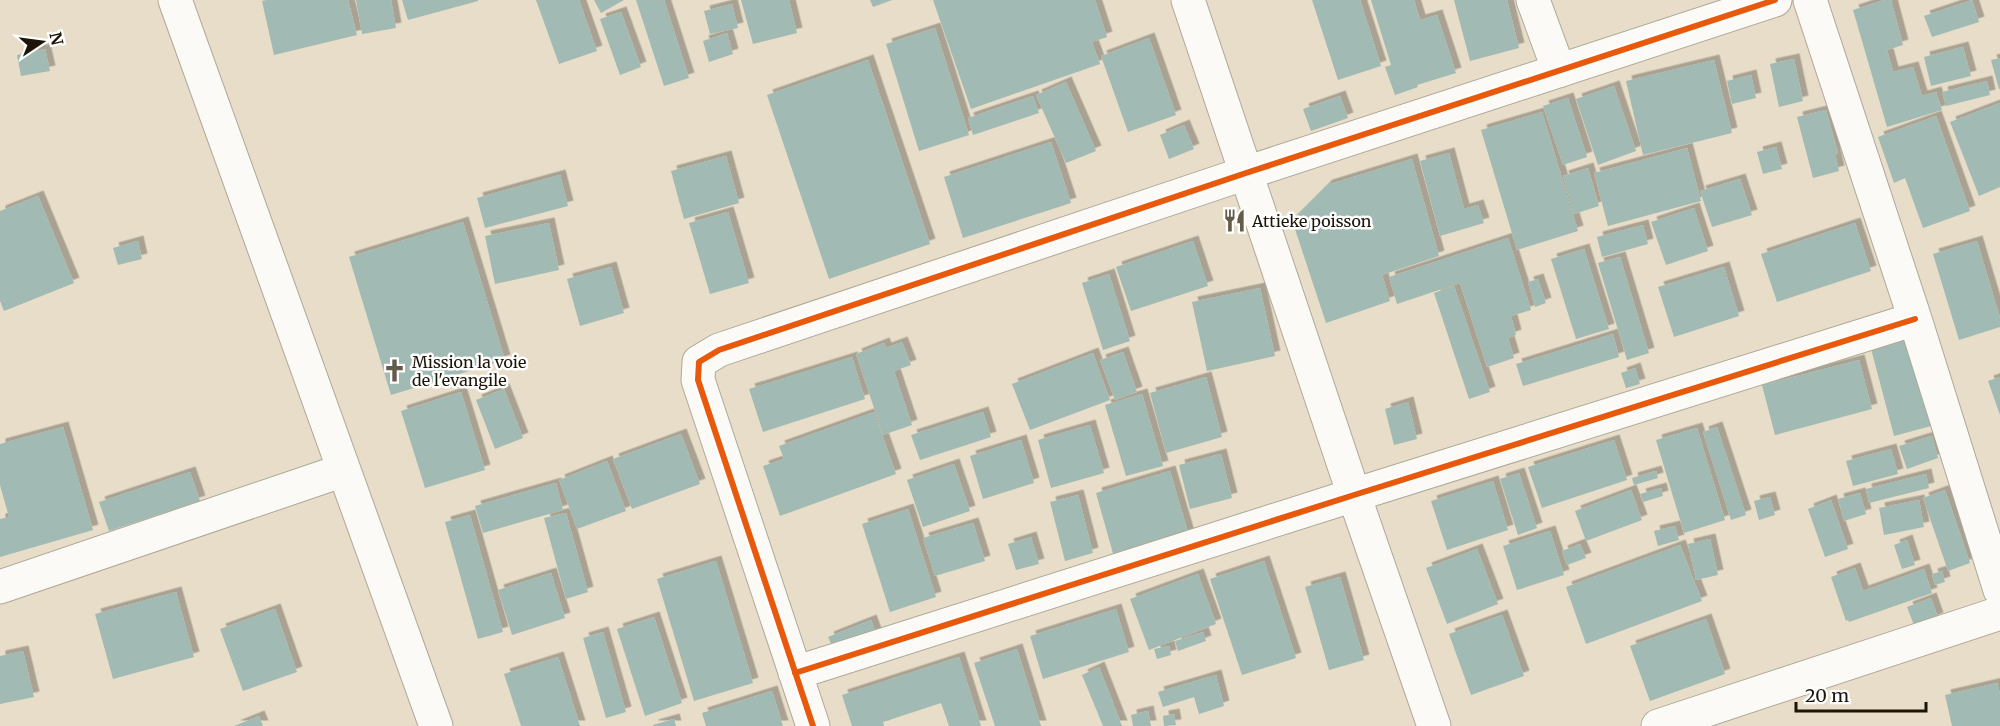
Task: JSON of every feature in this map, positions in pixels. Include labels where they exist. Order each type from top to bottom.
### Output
[{"type":"street","points":[[175,0],[436,726]]},
{"type":"street","points":[[1188,0],[1434,726]]},
{"type":"street","points":[[1533,0],[1559,71]]},
{"type":"street","points":[[813,726],[698,380],[699,362],[719,350],[1246,173],[1775,0]]},
{"type":"street","points":[[1810,0],[1915,319],[2000,590]]},
{"type":"street","points":[[795,673],[1915,319]]},
{"type":"street","points":[[0,587],[344,470]]},
{"type":"street","points":[[1658,726],[2000,613]]},
{"type":"building","points":[[348,0],[357,35],[274,55],[262,1]]},
{"type":"building","points":[[356,0],[391,0],[396,28],[362,34]]},
{"type":"building","points":[[402,0],[478,0],[478,1],[408,20]]},
{"type":"building","points":[[536,0],[579,0],[597,51],[559,64]]},
{"type":"building","points":[[594,0],[624,0],[601,13]]},
{"type":"building","points":[[636,0],[664,0],[689,78],[664,86]]},
{"type":"building","points":[[741,0],[789,0],[797,33],[753,44]]},
{"type":"building","points":[[870,0],[892,0],[873,7]]},
{"type":"building","points":[[933,0],[1095,0],[1107,37],[1092,42],[1100,64],[971,109]]},
{"type":"building","points":[[1312,0],[1360,0],[1381,66],[1338,80]]},
{"type":"building","points":[[1371,0],[1414,0],[1420,20],[1437,15],[1456,73],[1417,85],[1418,87],[1395,95],[1385,67],[1391,65]]},
{"type":"building","points":[[1454,0],[1507,0],[1519,48],[1470,61]]},
{"type":"building","points":[[1891,0],[1903,45],[1887,50],[1893,72],[1913,67],[1922,96],[1936,92],[1942,110],[1887,127],[1853,10]]},
{"type":"building","points":[[1972,0],[1979,22],[1932,37],[1924,16]]},
{"type":"building","points":[[732,4],[738,28],[710,34],[704,11]]},
{"type":"building","points":[[621,12],[641,67],[620,75],[600,19]]},
{"type":"building","points":[[935,28],[969,135],[919,151],[886,44]]},
{"type":"building","points":[[727,33],[733,54],[709,62],[703,41]]},
{"type":"building","points":[[1149,38],[1176,115],[1128,132],[1101,56]]},
{"type":"building","points":[[1963,47],[1971,76],[1931,86],[1924,57]]},
{"type":"building","points":[[45,49],[50,71],[21,76],[17,55]]},
{"type":"building","points":[[2000,58],[2000,89],[1999,89],[1991,60]]},
{"type":"building","points":[[1794,59],[1803,101],[1779,107],[1770,64]]},
{"type":"building","points":[[868,60],[930,244],[829,279],[767,95]]},
{"type":"building","points":[[1714,60],[1732,133],[1643,155],[1626,81]]},
{"type":"building","points":[[1751,75],[1756,98],[1732,104],[1727,81]]},
{"type":"building","points":[[1987,81],[1990,95],[1946,106],[1942,92]]},
{"type":"building","points":[[1066,82],[1096,151],[1066,163],[1036,95]]},
{"type":"building","points":[[1614,86],[1636,151],[1598,165],[1576,99]]},
{"type":"building","points":[[1033,96],[1039,113],[973,135],[968,118]]},
{"type":"building","points":[[1340,96],[1348,118],[1311,131],[1303,109]]},
{"type":"building","points":[[1568,98],[1587,157],[1563,165],[1543,106]]},
{"type":"building","points":[[2000,103],[2000,187],[1979,196],[1950,122]]},
{"type":"building","points":[[1826,110],[1838,153],[1835,154],[1839,171],[1813,178],[1797,117]]},
{"type":"building","points":[[1542,112],[1578,231],[1517,250],[1481,130]]},
{"type":"building","points":[[1936,116],[1970,211],[1923,228],[1905,178],[1894,183],[1878,137]]},
{"type":"building","points":[[1184,125],[1194,149],[1169,159],[1160,135]]},
{"type":"building","points":[[1051,142],[1071,203],[963,238],[944,177]]},
{"type":"building","points":[[1776,147],[1782,169],[1763,174],[1757,152]]},
{"type":"building","points":[[1687,148],[1701,201],[1608,226],[1594,173]]},
{"type":"building","points":[[1449,153],[1464,209],[1478,205],[1484,223],[1440,236],[1420,161]]},
{"type":"building","points":[[726,156],[739,203],[684,219],[671,171]]},
{"type":"building","points":[[1412,159],[1439,256],[1382,275],[1390,301],[1326,323],[1292,220],[1327,185]]},
{"type":"building","points":[[1588,168],[1599,206],[1574,214],[1563,176]]},
{"type":"building","points":[[560,175],[568,206],[485,228],[477,198]]},
{"type":"building","points":[[1740,179],[1752,215],[1712,227],[1700,191]]},
{"type":"building","points":[[38,196],[74,283],[4,311],[0,301],[0,211]]},
{"type":"building","points":[[1694,208],[1708,251],[1666,265],[1651,222]]},
{"type":"building","points":[[728,212],[749,283],[710,294],[689,223]]},
{"type":"building","points":[[463,222],[505,360],[391,395],[349,257]]},
{"type":"building","points":[[549,223],[559,270],[495,284],[485,236]]},
{"type":"building","points":[[1855,223],[1871,271],[1777,302],[1761,254]]},
{"type":"building","points":[[1643,225],[1648,244],[1602,257],[1597,237]]},
{"type":"building","points":[[1508,238],[1531,310],[1511,316],[1516,335],[1508,338],[1514,358],[1487,367],[1460,283],[1397,304],[1389,277]]},
{"type":"building","points":[[138,241],[142,259],[118,265],[113,248]]},
{"type":"building","points":[[1193,241],[1208,286],[1131,311],[1116,267]]},
{"type":"building","points":[[1977,241],[2000,318],[2000,327],[1959,340],[1933,254]]},
{"type":"building","points":[[1584,249],[1609,329],[1576,339],[1551,259]]},
{"type":"building","points":[[1620,257],[1649,353],[1627,360],[1598,263]]},
{"type":"building","points":[[611,267],[624,313],[580,326],[567,279]]},
{"type":"building","points":[[1724,267],[1739,316],[1674,337],[1658,287]]},
{"type":"building","points":[[1109,274],[1130,341],[1103,350],[1082,283]]},
{"type":"building","points":[[1538,279],[1546,303],[1535,307],[1528,282]]},
{"type":"building","points":[[1454,286],[1490,392],[1469,399],[1434,293]]},
{"type":"building","points":[[1260,288],[1275,356],[1207,371],[1192,302]]},
{"type":"building","points":[[1906,331],[1931,426],[1894,436],[1869,341]]},
{"type":"building","points":[[1613,334],[1619,357],[1523,386],[1516,364]]},
{"type":"building","points":[[902,342],[911,365],[894,371],[912,425],[883,435],[856,354],[884,343],[886,348]]},
{"type":"building","points":[[1123,352],[1137,392],[1115,400],[1100,360]]},
{"type":"building","points":[[1093,353],[1110,400],[1030,430],[1012,384]]},
{"type":"building","points":[[852,357],[865,399],[763,432],[749,389]]},
{"type":"building","points":[[1859,360],[1872,409],[1775,435],[1762,385]]},
{"type":"building","points":[[1635,368],[1640,384],[1626,388],[1621,373]]},
{"type":"building","points":[[1206,377],[1222,437],[1166,453],[1150,393]]},
{"type":"building","points":[[2000,377],[2000,415],[1988,381]]},
{"type":"building","points":[[504,389],[523,438],[495,449],[476,400]]},
{"type":"building","points":[[461,392],[485,470],[425,488],[401,411]]},
{"type":"building","points":[[1142,394],[1163,466],[1126,476],[1105,405]]},
{"type":"building","points":[[1408,402],[1417,439],[1394,445],[1385,409]]},
{"type":"building","points":[[874,412],[896,474],[780,516],[763,466],[784,459],[779,446]]},
{"type":"building","points":[[983,412],[991,437],[920,460],[911,435]]},
{"type":"building","points":[[1090,425],[1104,473],[1051,488],[1038,440]]},
{"type":"building","points":[[63,427],[93,530],[0,557],[0,519],[9,517],[0,485],[0,444]]},
{"type":"building","points":[[1717,427],[1746,515],[1731,520],[1703,432]]},
{"type":"building","points":[[1697,428],[1725,520],[1684,533],[1656,440]]},
{"type":"building","points":[[681,434],[700,484],[632,509],[613,459]]},
{"type":"building","points":[[1932,436],[1938,458],[1907,469],[1899,446]]},
{"type":"building","points":[[1021,440],[1034,483],[983,499],[970,456]]},
{"type":"building","points":[[1614,440],[1627,480],[1542,508],[1528,467]]},
{"type":"building","points":[[1891,449],[1898,474],[1853,486],[1846,461]]},
{"type":"building","points":[[1221,454],[1232,498],[1190,509],[1179,465]]},
{"type":"building","points":[[607,461],[626,511],[577,529],[559,480]]},
{"type":"building","points":[[954,464],[970,511],[923,527],[907,480]]},
{"type":"building","points":[[1170,471],[1189,536],[1114,557],[1096,493]]},
{"type":"building","points":[[1656,471],[1658,478],[1634,485],[1632,478]]},
{"type":"building","points":[[190,472],[200,501],[109,531],[99,502]]},
{"type":"building","points":[[1519,473],[1537,528],[1518,535],[1500,479]]},
{"type":"building","points":[[1926,474],[1929,488],[1869,503],[1866,489]]},
{"type":"building","points":[[1493,481],[1508,530],[1447,550],[1431,501]]},
{"type":"building","points":[[556,483],[563,510],[483,533],[475,506]]},
{"type":"building","points":[[1661,488],[1663,496],[1643,502],[1640,494]]},
{"type":"building","points":[[1631,490],[1642,520],[1586,541],[1575,511]]},
{"type":"building","points":[[1945,490],[1970,563],[1948,571],[1923,498]]},
{"type":"building","points":[[1860,493],[1866,514],[1844,521],[1838,499]]},
{"type":"building","points":[[1078,495],[1093,553],[1065,561],[1050,502]]},
{"type":"building","points":[[1770,497],[1775,515],[1759,520],[1754,501]]},
{"type":"building","points":[[1831,500],[1848,549],[1825,557],[1808,509]]},
{"type":"building","points":[[1919,500],[1924,527],[1884,535],[1879,508]]},
{"type":"building","points":[[908,509],[936,597],[890,612],[862,524]]},
{"type":"building","points":[[566,513],[588,592],[566,599],[544,518]]},
{"type":"building","points":[[470,515],[503,632],[478,639],[445,522]]},
{"type":"building","points":[[973,523],[985,561],[935,576],[923,538]]},
{"type":"building","points":[[1675,526],[1679,540],[1658,546],[1654,531]]},
{"type":"building","points":[[1550,531],[1564,575],[1517,590],[1503,546]]},
{"type":"building","points":[[1031,537],[1039,564],[1016,570],[1008,544]]},
{"type":"building","points":[[1710,539],[1718,575],[1696,580],[1688,544]]},
{"type":"building","points":[[1907,540],[1915,565],[1902,569],[1894,545]]},
{"type":"building","points":[[1580,544],[1586,558],[1567,565],[1562,551]]},
{"type":"building","points":[[1680,545],[1702,601],[1586,644],[1566,587]]},
{"type":"building","points":[[1477,549],[1498,604],[1447,624],[1426,568]]},
{"type":"building","points":[[716,561],[753,683],[694,701],[657,579]]},
{"type":"building","points":[[1264,561],[1296,658],[1242,675],[1210,579]]},
{"type":"building","points":[[1855,568],[1863,591],[1924,569],[1932,593],[1849,622],[1846,621],[1831,577]]},
{"type":"building","points":[[1942,571],[1945,582],[1935,585],[1932,574]]},
{"type":"building","points":[[551,573],[565,618],[512,635],[498,590]]},
{"type":"building","points":[[1198,574],[1216,624],[1149,650],[1130,599]]},
{"type":"building","points":[[1340,577],[1364,660],[1329,670],[1305,587]]},
{"type":"building","points":[[176,592],[194,657],[113,679],[95,614]]},
{"type":"building","points":[[1931,598],[1938,618],[1915,628],[1907,607]]},
{"type":"building","points":[[275,609],[297,672],[243,691],[220,629]]},
{"type":"building","points":[[1116,609],[1129,652],[1043,679],[1030,636]]},
{"type":"building","points":[[1502,615],[1524,676],[1471,695],[1449,634]]},
{"type":"building","points":[[654,617],[682,703],[645,716],[617,629]]},
{"type":"building","points":[[1706,619],[1725,674],[1650,701],[1630,646]]},
{"type":"building","points":[[871,620],[878,639],[836,655],[828,637]]},
{"type":"building","points":[[603,632],[626,712],[606,718],[583,638]]},
{"type":"building","points":[[1203,632],[1206,641],[1178,651],[1175,641]]},
{"type":"building","points":[[1169,646],[1171,655],[1157,659],[1154,649]]},
{"type":"building","points":[[1017,649],[1041,726],[995,726],[974,663]]},
{"type":"building","points":[[23,651],[34,697],[0,704],[0,656]]},
{"type":"building","points":[[558,657],[580,726],[521,726],[504,674]]},
{"type":"building","points":[[959,657],[981,726],[949,726],[941,703],[883,722],[884,726],[852,726],[842,695]]},
{"type":"building","points":[[1099,667],[1122,726],[1103,726],[1082,675]]},
{"type":"building","points":[[1216,675],[1224,706],[1199,714],[1194,697],[1163,707],[1158,692]]},
{"type":"building","points":[[1997,683],[2000,694],[2000,726],[1952,726],[1945,695]]},
{"type":"building","points":[[772,691],[783,726],[706,726],[702,713]]},
{"type":"building","points":[[1148,711],[1151,726],[1133,726],[1131,715]]},
{"type":"building","points":[[1174,714],[1176,725],[1164,726],[1163,716]]},
{"type":"building","points":[[259,716],[263,726],[234,726]]},
{"type":"building","points":[[674,719],[676,726],[653,726],[653,725]]},
{"type":"cycle path","points":[[813,726],[698,380],[699,362],[719,350],[1246,173],[1775,0]]},
{"type":"cycle path","points":[[795,673],[1915,319]]},
{"type":"place","name":"Attieke poisson","points":[[1234,221]]},
{"type":"place","name":"Mission la voie de l'evangile","points":[[394,371]]}]
